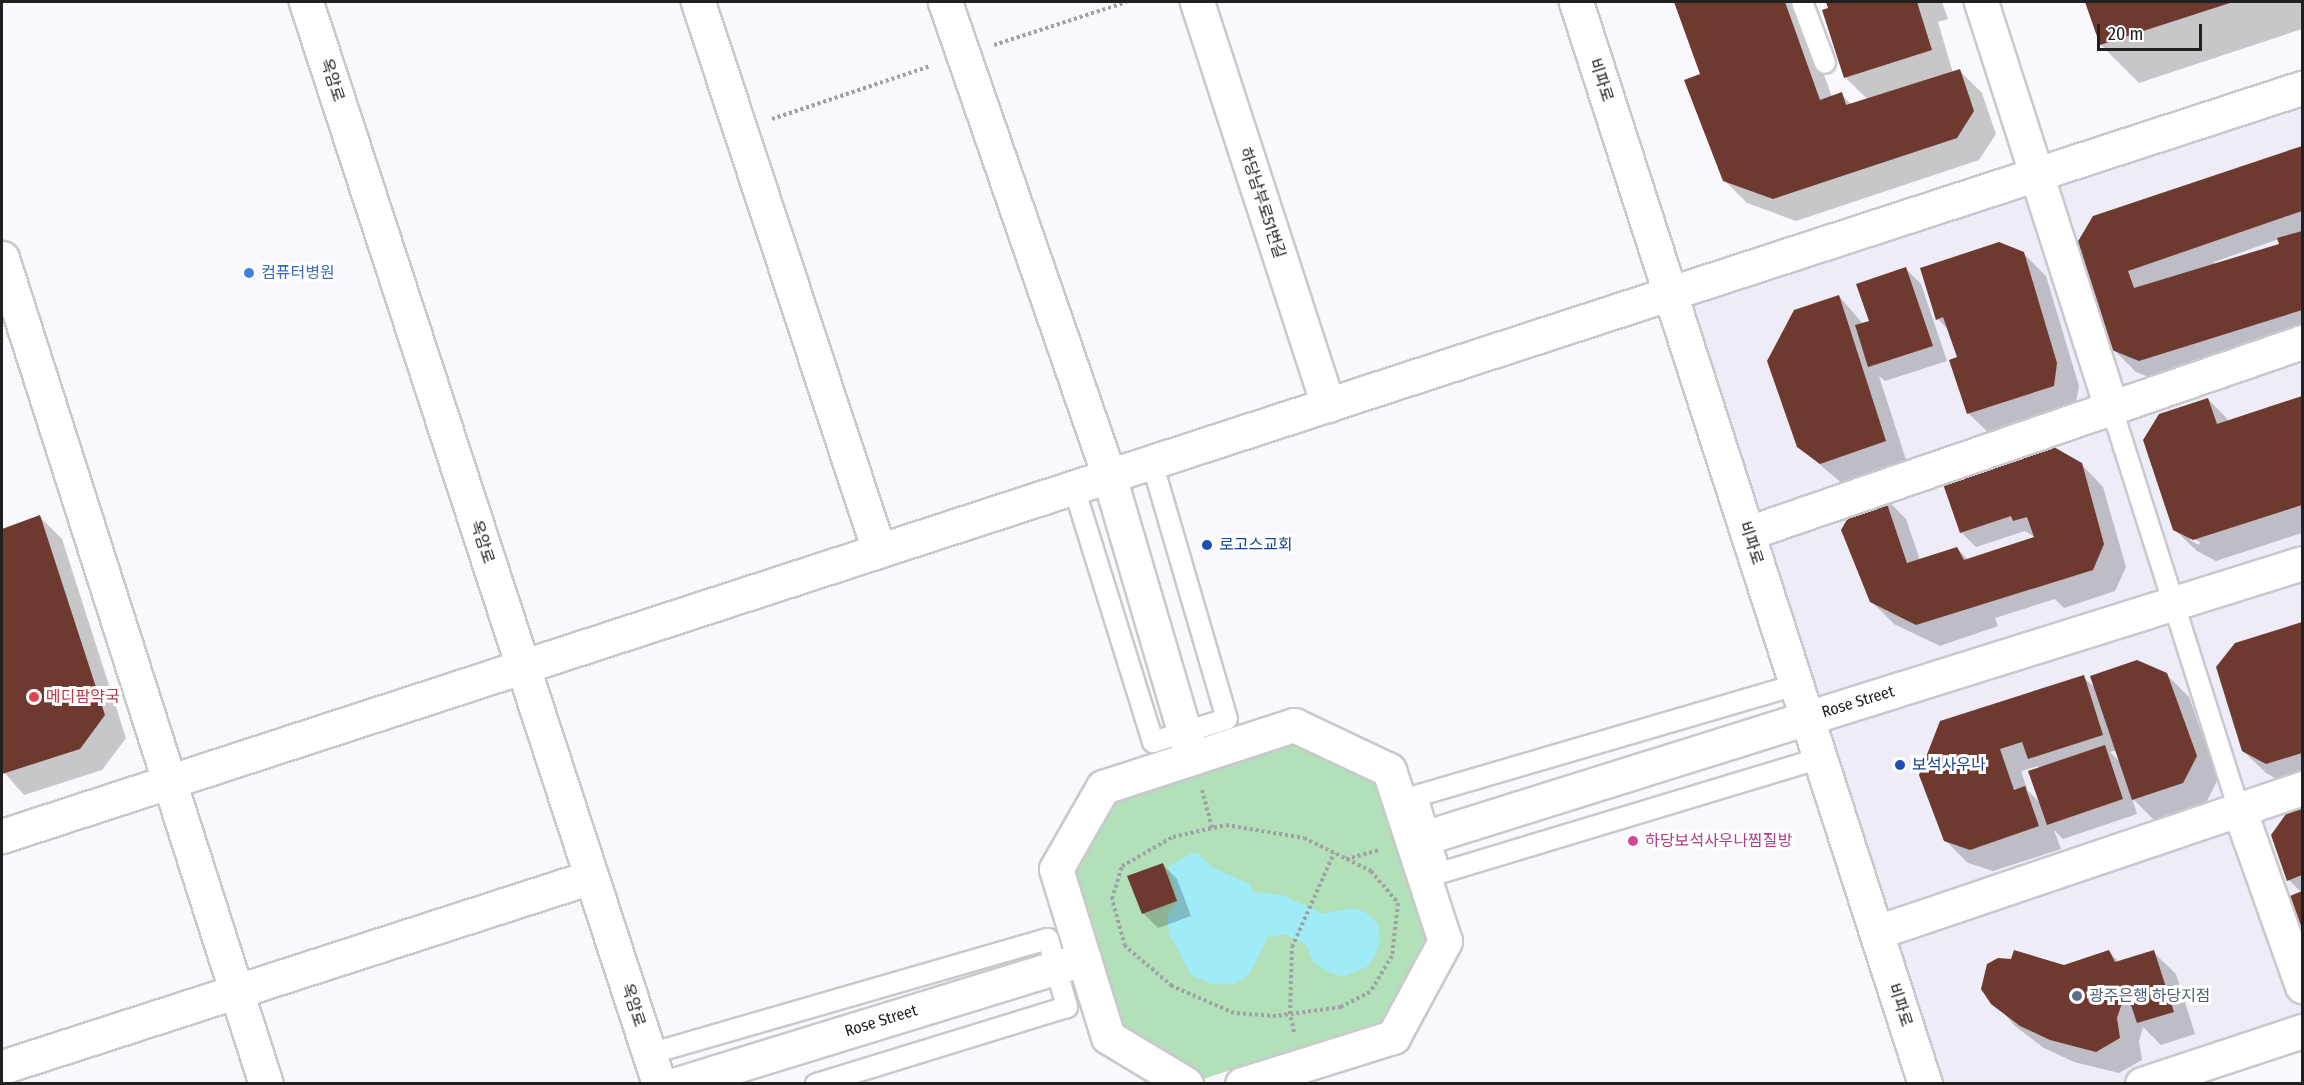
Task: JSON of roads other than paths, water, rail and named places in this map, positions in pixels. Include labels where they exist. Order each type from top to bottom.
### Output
[{"type":"street","name":"옥암로","points":[[306,2],[654,1069]]},
{"type":"street","points":[[698,2],[879,552]]},
{"type":"street","points":[[945,2],[1110,476],[1189,745]]},
{"type":"street","name":"하당남부로51번길","points":[[1197,2],[1328,405]]},
{"type":"street","name":"비파로","points":[[1576,2],[1925,1083]]},
{"type":"street","points":[[1981,2],[2111,406]]},
{"type":"street","points":[[2,836],[2302,88]]},
{"type":"street","points":[[2,258],[266,1083]]},
{"type":"street","points":[[1748,533],[2302,342]]},
{"type":"street","name":"Rose Street","points":[[1421,838],[2302,563]]},
{"type":"street","points":[[1186,1083],[1108,1037],[1070,963],[1056,869],[1103,787],[1189,745],[1293,725],[1389,770],[1421,838],[1445,941],[1393,1037],[1304,1074],[1242,1083]]},
{"type":"street","points":[[1877,932],[2302,788]]},
{"type":"street","points":[[2238,809],[2302,986]]},
{"type":"street","points":[[2,1067],[591,876]]},
{"type":"street","name":"Rose Street","points":[[677,1083],[1070,963]]},
{"type":"street","points":[[2142,1083],[2302,1031]]},
{"type":"lane","points":[[1802,2],[1825,63]]},
{"type":"lane","points":[[2111,406],[2238,809]]},
{"type":"lane","points":[[1074,488],[1153,742],[1189,745],[1227,719],[1152,462]]},
{"type":"lane","points":[[1796,685],[1417,796],[1421,838],[1440,873],[1820,758]]},
{"type":"lane","points":[[654,1069],[1048,939],[1070,963],[1067,1008],[816,1083]]},
{"type":"water","points":[[1192,853],[1198,853],[1213,868],[1248,883],[1254,892],[1283,895],[1323,914],[1352,908],[1365,912],[1378,923],[1380,941],[1375,956],[1368,966],[1344,977],[1326,971],[1313,961],[1306,944],[1285,934],[1268,937],[1249,975],[1234,984],[1212,984],[1191,975],[1169,933],[1167,917],[1178,900],[1168,867]]},
{"type":"place","name":"컴퓨터병원","points":[[249,273]]},
{"type":"place","name":"로고스교회","points":[[1207,545]]},
{"type":"place","name":"메디팜약국","points":[[34,697]]},
{"type":"place","name":"보석사우나","points":[[1900,765]]},
{"type":"place","name":"하당보석사우나찜질방","points":[[1633,841]]},
{"type":"place","name":"광주은행 하당지점","points":[[2077,996]]}]
